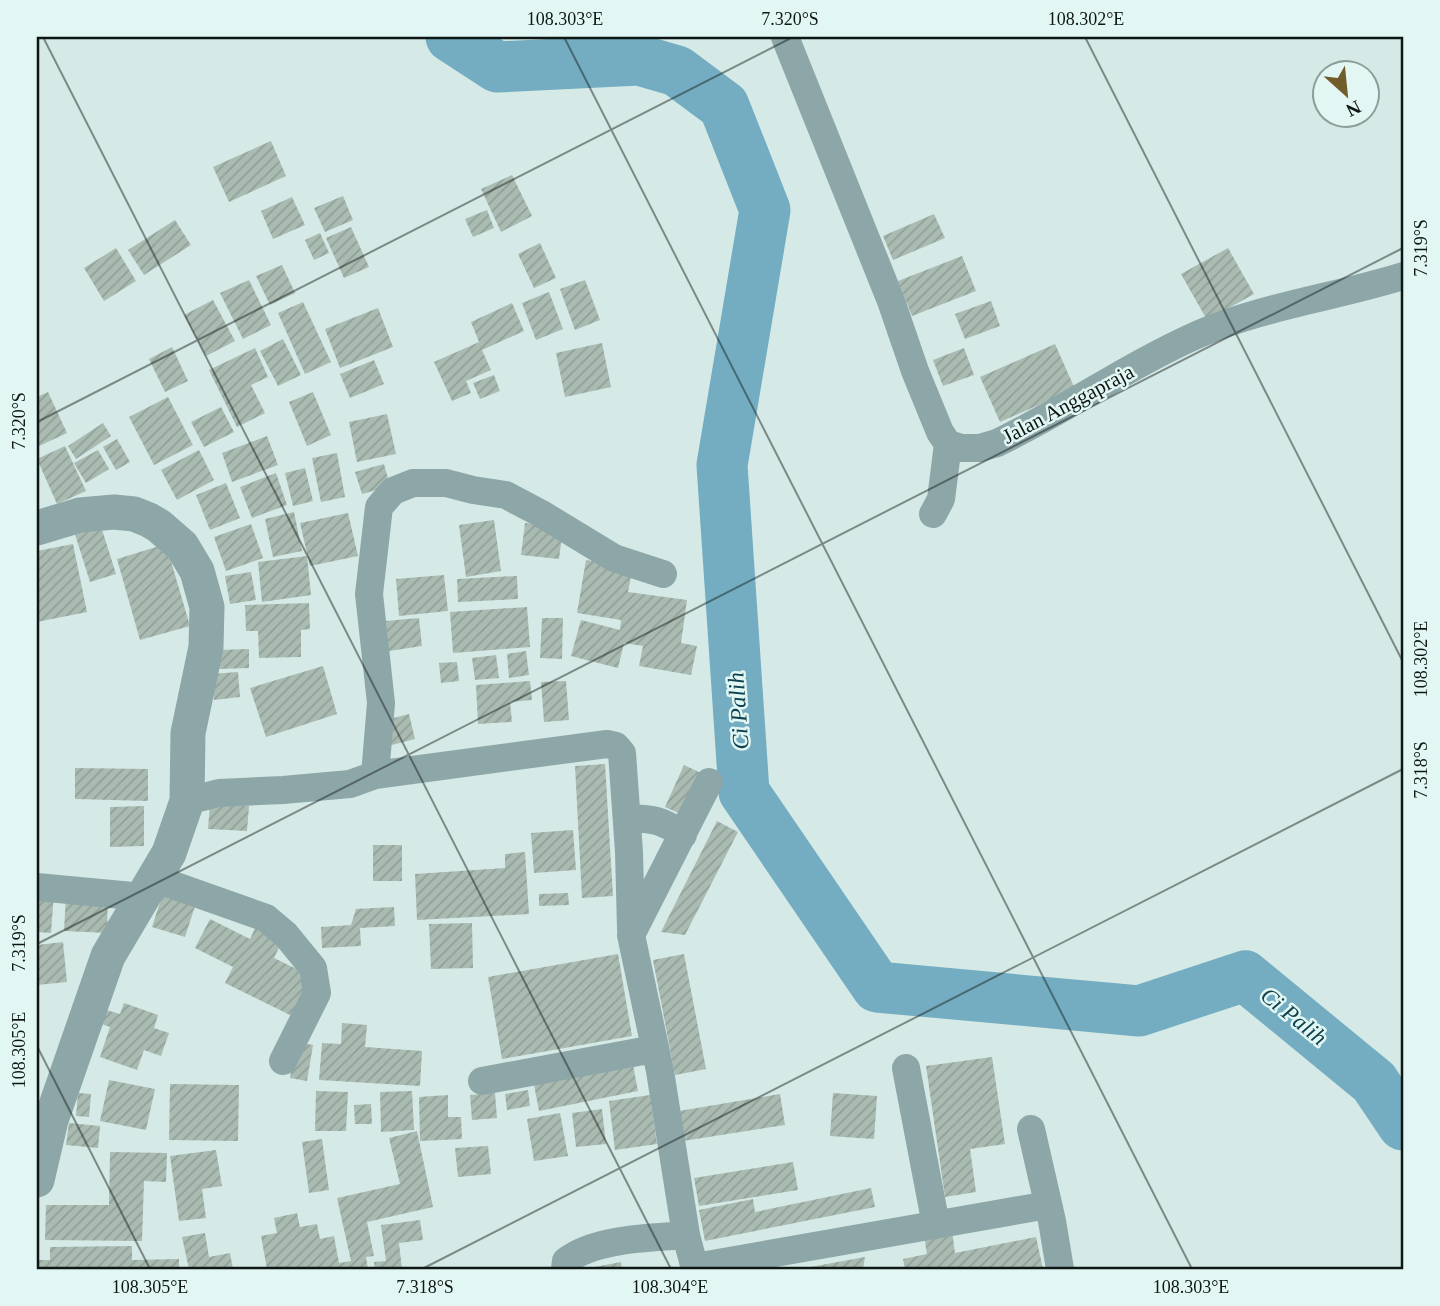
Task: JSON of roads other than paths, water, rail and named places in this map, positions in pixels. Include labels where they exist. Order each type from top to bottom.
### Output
[{"type":"street","points":[[785,37],[891,301],[915,371],[940,432],[948,444],[940,499],[933,514]]},
{"type":"street","name":"Jalan Anggapraja","points":[[948,444],[961,448],[980,448],[997,443],[1199,334],[1262,313],[1362,289],[1403,276]]},
{"type":"street","points":[[375,775],[381,703],[369,594],[379,507],[393,491],[413,483],[446,483],[506,495],[614,558],[663,574]]},
{"type":"street","points":[[37,528],[80,515],[114,512],[134,514],[159,526],[182,546],[197,571],[207,607],[206,647],[188,733],[187,801],[169,853],[108,956],[51,1120],[37,1180]]},
{"type":"street","points":[[187,801],[219,793],[350,784],[375,775],[607,744],[616,746],[622,752],[631,935],[686,1235],[695,1268],[1048,1205]]},
{"type":"street","points":[[631,935],[709,782]]},
{"type":"street","points":[[627,818],[655,819],[668,824],[682,835]]},
{"type":"street","points":[[37,887],[148,888],[266,918],[286,935],[313,968],[317,993],[283,1061]]},
{"type":"street","points":[[482,1081],[654,1049]]},
{"type":"street","points":[[906,1068],[936,1225]]},
{"type":"street","points":[[1031,1129],[1060,1269]]},
{"type":"street","points":[[565,1269],[566,1261],[577,1252],[624,1241],[686,1235]]},
{"type":"waterway","name":"Ci Palih","points":[[451,37],[497,67],[639,60],[677,71],[724,106],[765,210],[722,465],[744,792],[877,987],[1139,1011],[1245,976],[1374,1082],[1403,1125]]}]
